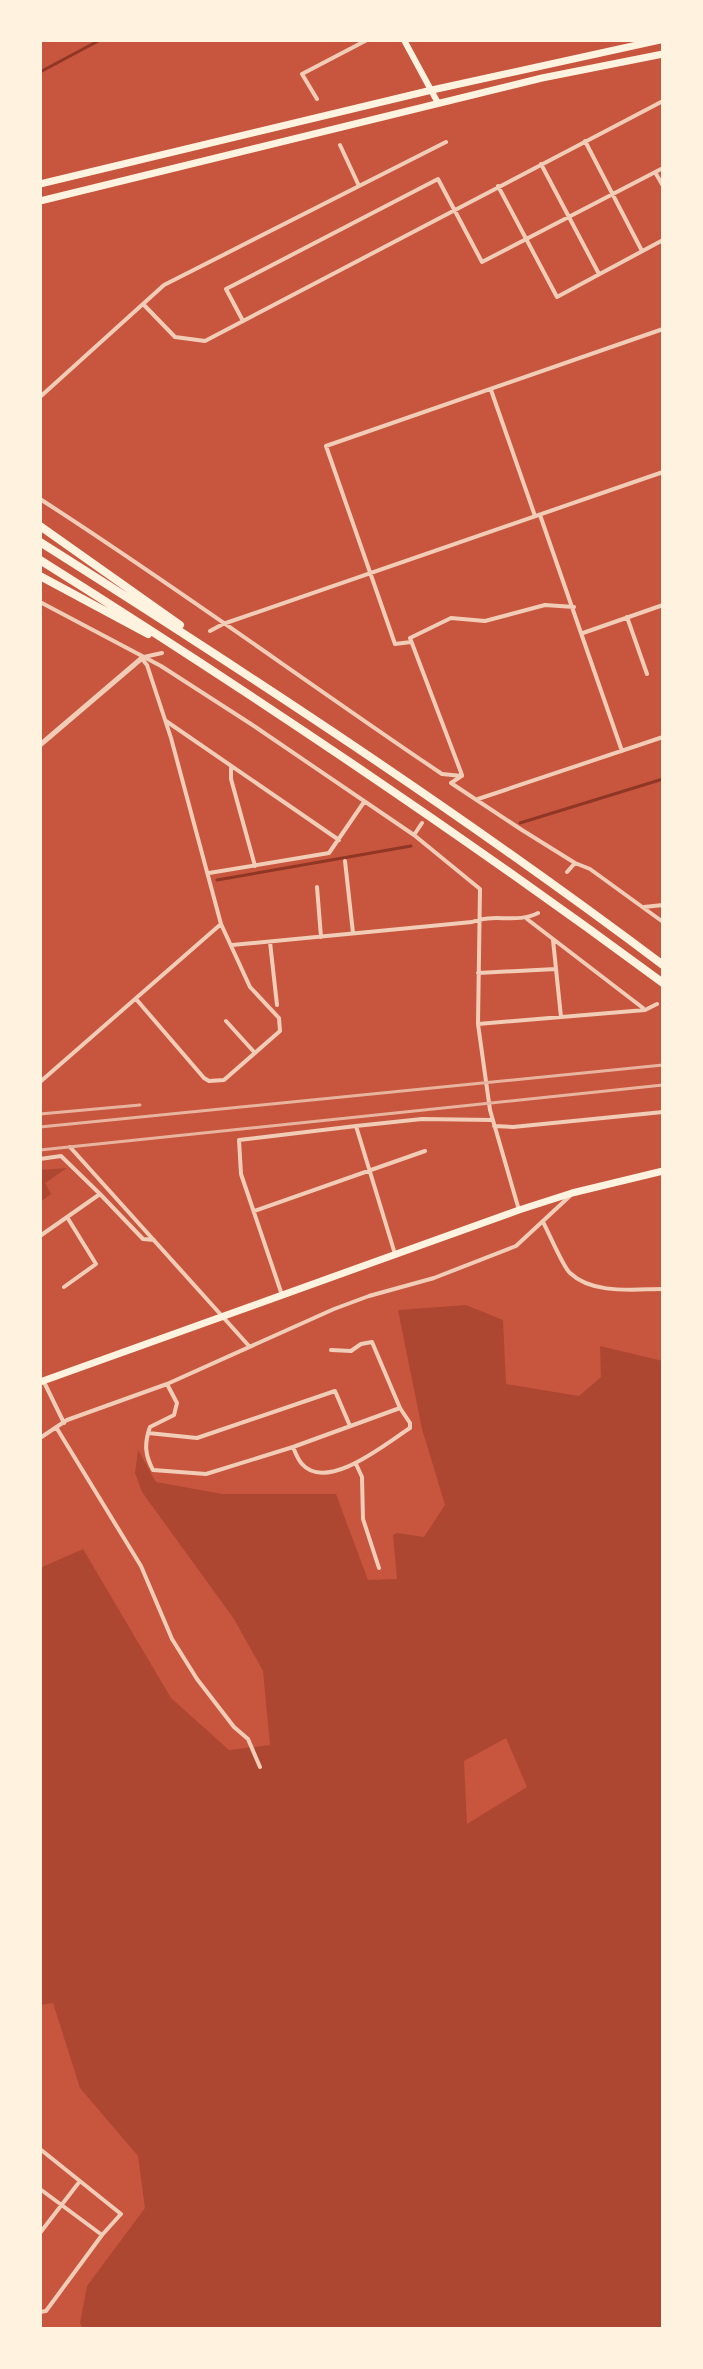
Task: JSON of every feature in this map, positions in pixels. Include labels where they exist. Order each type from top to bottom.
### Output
[{"type":"highway","points":[[40,184],[432,90],[660,40]]},
{"type":"highway","points":[[40,201],[542,78],[663,54]]},
{"type":"highway","points":[[40,526],[537,873],[663,965]]},
{"type":"highway","points":[[40,542],[315,720]]},
{"type":"highway","points":[[40,560],[219,673],[421,809],[663,983]]},
{"type":"highway","points":[[40,576],[219,673]]},
{"type":"highway","points":[[42,1382],[519,1210],[572,1193],[662,1174]]},
{"type":"main road","points":[[404,40],[438,103]]},
{"type":"street","points":[[317,99],[302,74],[367,40]]},
{"type":"street","points":[[144,305],[175,337],[205,341],[663,101]]},
{"type":"street","points":[[585,141],[642,251]]},
{"type":"street","points":[[40,397],[164,285],[446,142]]},
{"type":"street","points":[[340,145],[359,186]]},
{"type":"street","points":[[541,164],[599,274]]},
{"type":"street","points":[[243,321],[226,289],[438,179],[482,262],[663,168]]},
{"type":"street","points":[[655,172],[663,186]]},
{"type":"street","points":[[498,186],[557,297],[663,240]]},
{"type":"street","points":[[411,642],[395,644],[326,446],[663,329]]},
{"type":"street","points":[[491,390],[574,607],[622,751]]},
{"type":"street","points":[[210,631],[663,472]]},
{"type":"street","points":[[40,499],[158,575],[223,624],[442,774],[462,776]]},
{"type":"street","points":[[40,602],[161,666],[251,724],[414,835],[480,889],[478,1024],[493,1123],[519,1210]]},
{"type":"street","points":[[462,776],[410,638],[451,618],[485,621],[545,605],[574,607]]},
{"type":"street","points":[[583,633],[663,605]]},
{"type":"street","points":[[627,617],[647,674]]},
{"type":"street","points":[[40,745],[142,658],[162,653]]},
{"type":"street","points":[[136,999],[209,1081],[224,1080],[280,1031],[279,1018],[250,987],[221,924],[164,719],[142,658]]},
{"type":"street","points":[[164,719],[339,840]]},
{"type":"street","points":[[478,799],[663,737]]},
{"type":"street","points":[[231,767],[231,779],[255,866]]},
{"type":"street","points":[[462,776],[451,783],[575,863],[590,869],[663,922]]},
{"type":"street","points":[[209,873],[329,853],[364,802]]},
{"type":"street","points":[[414,835],[422,823]]},
{"type":"street","points":[[345,861],[353,933]]},
{"type":"street","points":[[567,872],[575,863]]},
{"type":"street","points":[[317,887],[321,937]]},
{"type":"street","points":[[642,907],[663,905]]},
{"type":"street","points":[[231,945],[479,919],[527,919],[538,913]]},
{"type":"street","points":[[527,919],[645,1010]]},
{"type":"street","points":[[40,1082],[221,924]]},
{"type":"street","points":[[553,939],[561,1017]]},
{"type":"street","points":[[270,942],[277,1005]]},
{"type":"street","points":[[478,973],[556,969]]},
{"type":"street","points":[[478,1024],[645,1010],[657,1004]]},
{"type":"street","points":[[226,1021],[255,1053]]},
{"type":"street","points":[[282,1295],[241,1174],[239,1140],[422,1119],[513,1127],[663,1112]]},
{"type":"street","points":[[356,1126],[395,1255]]},
{"type":"street","points":[[70,1147],[249,1346]]},
{"type":"street","points":[[254,1211],[425,1151]]},
{"type":"street","points":[[40,1159],[61,1156],[143,1239],[155,1240]]},
{"type":"street","points":[[40,1438],[64,1423],[167,1384],[369,1296],[434,1278],[516,1246],[572,1193]]},
{"type":"street","points":[[40,1236],[100,1194]]},
{"type":"street","points":[[64,1287],[96,1264],[67,1217]]},
{"type":"street","points":[[543,1222],[568,1272],[587,1283],[617,1289],[663,1289]]},
{"type":"street","points":[[293,1447],[302,1466],[313,1471],[344,1471],[410,1428],[372,1342],[361,1344],[351,1351],[331,1350]]},
{"type":"street","points":[[42,1382],[64,1423]]},
{"type":"street","points":[[167,1384],[177,1403],[174,1415],[150,1427],[147,1433],[145,1457],[153,1470],[206,1474],[293,1447],[400,1408]]},
{"type":"street","points":[[147,1433],[197,1438],[335,1391],[350,1426]]},
{"type":"street","points":[[56,1427],[141,1566],[172,1639],[206,1691],[234,1727],[248,1739],[260,1767]]},
{"type":"street","points":[[356,1464],[362,1477],[363,1519],[379,1568]]},
{"type":"street","points":[[40,2149],[121,2214],[46,2311],[40,2312]]},
{"type":"street","points":[[40,2233],[80,2181]]},
{"type":"street","points":[[40,2189],[102,2235]]},
{"type":"shaded area","points":[[67,1168],[45,1183],[51,1194],[40,1202],[40,1170]]},
{"type":"shaded area","points":[[466,1305],[503,1320],[506,1384],[579,1396],[601,1377],[600,1346],[663,1361],[663,2329],[83,2329],[80,2323],[87,2286],[145,2208],[138,2156],[80,2088],[53,2003],[40,2005],[40,1568],[83,1549],[171,1698],[229,1750],[270,1745],[263,1671],[234,1619],[142,1492],[135,1473],[138,1450],[156,1482],[222,1494],[336,1494],[368,1580],[397,1579],[393,1535],[424,1537],[445,1505],[422,1429],[398,1310]],"holes":[[[506,1738],[527,1787],[467,1824],[464,1761]]]},
{"type":"waterway","points":[[40,72],[100,40]]},
{"type":"waterway","points":[[520,823],[663,779]]},
{"type":"waterway","points":[[217,880],[411,846]]},
{"type":"railway","points":[[40,1127],[663,1065]]},
{"type":"railway","points":[[40,1150],[663,1085]]},
{"type":"railway","points":[[40,1114],[140,1105]]}]
